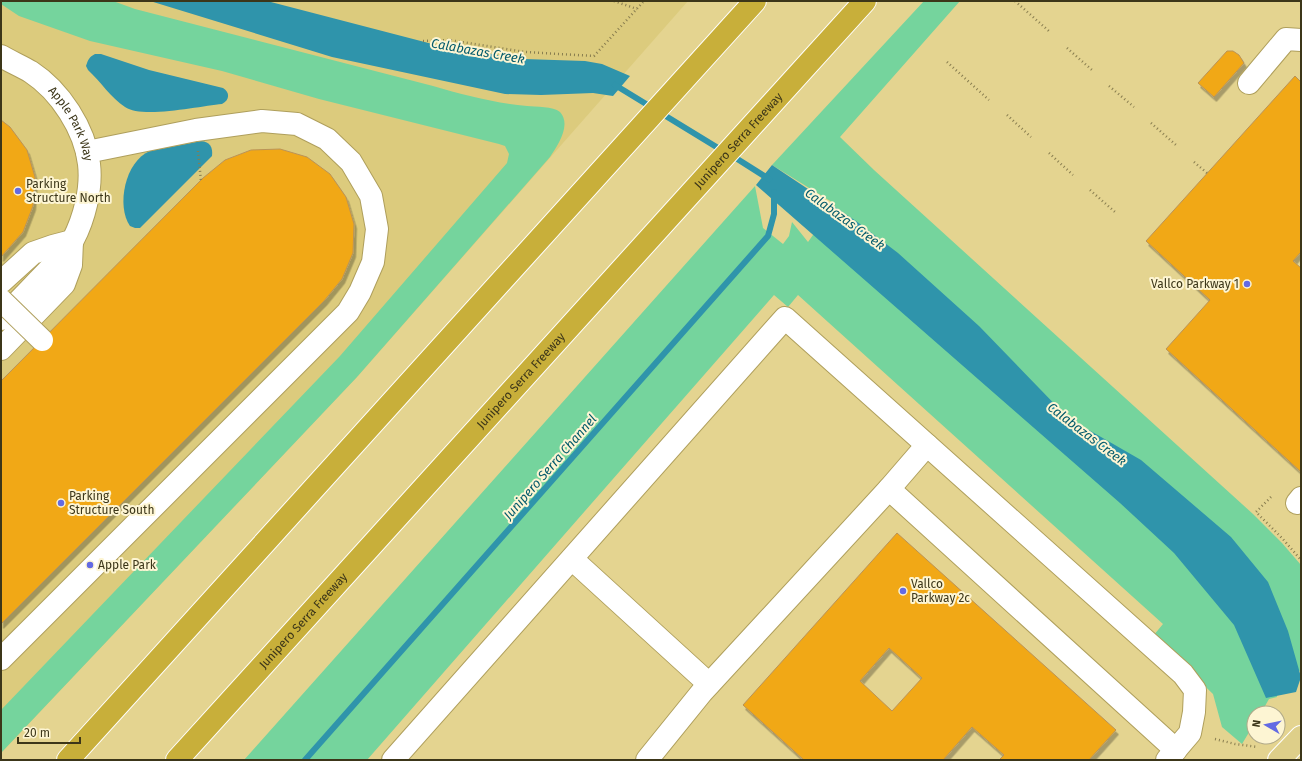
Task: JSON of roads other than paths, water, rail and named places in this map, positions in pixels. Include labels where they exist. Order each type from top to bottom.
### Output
[{"type":"highway","points":[[68,760],[755,1]]},
{"type":"highway","name":"Junipero Serra Freeway","points":[[177,760],[865,1]]},
{"type":"main road","points":[[1279,760],[1301,737]]},
{"type":"street","points":[[1249,83],[1286,39],[1301,40]]},
{"type":"street","name":"Apple Park Way","points":[[1,56],[31,72],[56,95],[69,112],[79,130],[90,165],[88,196],[72,241],[53,266],[1,319]]},
{"type":"street","points":[[1,659],[348,312],[360,292],[374,262],[377,229],[371,196],[351,162],[327,139],[297,124],[262,121],[228,125],[188,131],[87,152]]},
{"type":"street","points":[[1,282],[33,253],[72,241]]},
{"type":"street","name":"Apple Park Way","points":[[1,350],[64,284],[71,265],[72,241]]},
{"type":"street","points":[[1,300],[45,337],[33,316]]},
{"type":"street","points":[[393,760],[785,318],[1183,674],[1195,690],[1194,712],[1190,733],[1171,755],[890,488]]},
{"type":"street","points":[[647,760],[709,684],[890,488],[927,445]]},
{"type":"street","points":[[572,559],[709,684]]},
{"type":"water","points":[[150,1],[267,1],[440,46],[524,59],[585,61],[602,64],[630,76],[613,96],[593,93],[541,95],[505,94],[332,57]]},
{"type":"water","points":[[95,54],[101,54],[149,70],[223,88],[228,94],[228,98],[222,104],[172,111],[144,112],[133,110],[125,107],[115,99],[88,70],[86,66],[87,62]]},
{"type":"water","points":[[201,141],[209,144],[212,150],[212,156],[140,228],[130,226],[124,207],[124,196],[125,185],[134,164],[141,156],[150,151]]},
{"type":"water","points":[[772,165],[856,221],[898,253],[979,326],[1068,418],[1141,460],[1231,537],[1268,582],[1288,631],[1301,677],[1296,692],[1266,698],[1234,625],[1174,553],[1120,503],[756,185]]},
{"type":"waterway","name":"Calabazas Creek","points":[[615,85],[723,151]]},
{"type":"waterway","name":"Calabazas Creek","points":[[731,155],[769,179]]},
{"type":"waterway","name":"Junipero Serra Channel","points":[[305,760],[768,236],[774,214],[774,192]]},
{"type":"place","name":"Parking Structure North","points":[[18,191]]},
{"type":"place","name":"Vallco Parkway 1","points":[[1247,284]]},
{"type":"place","name":"Parking Structure South","points":[[61,503]]},
{"type":"place","name":"Apple Park","points":[[90,565]]},
{"type":"place","name":"Vallco Parkway 2c","points":[[903,591]]}]
